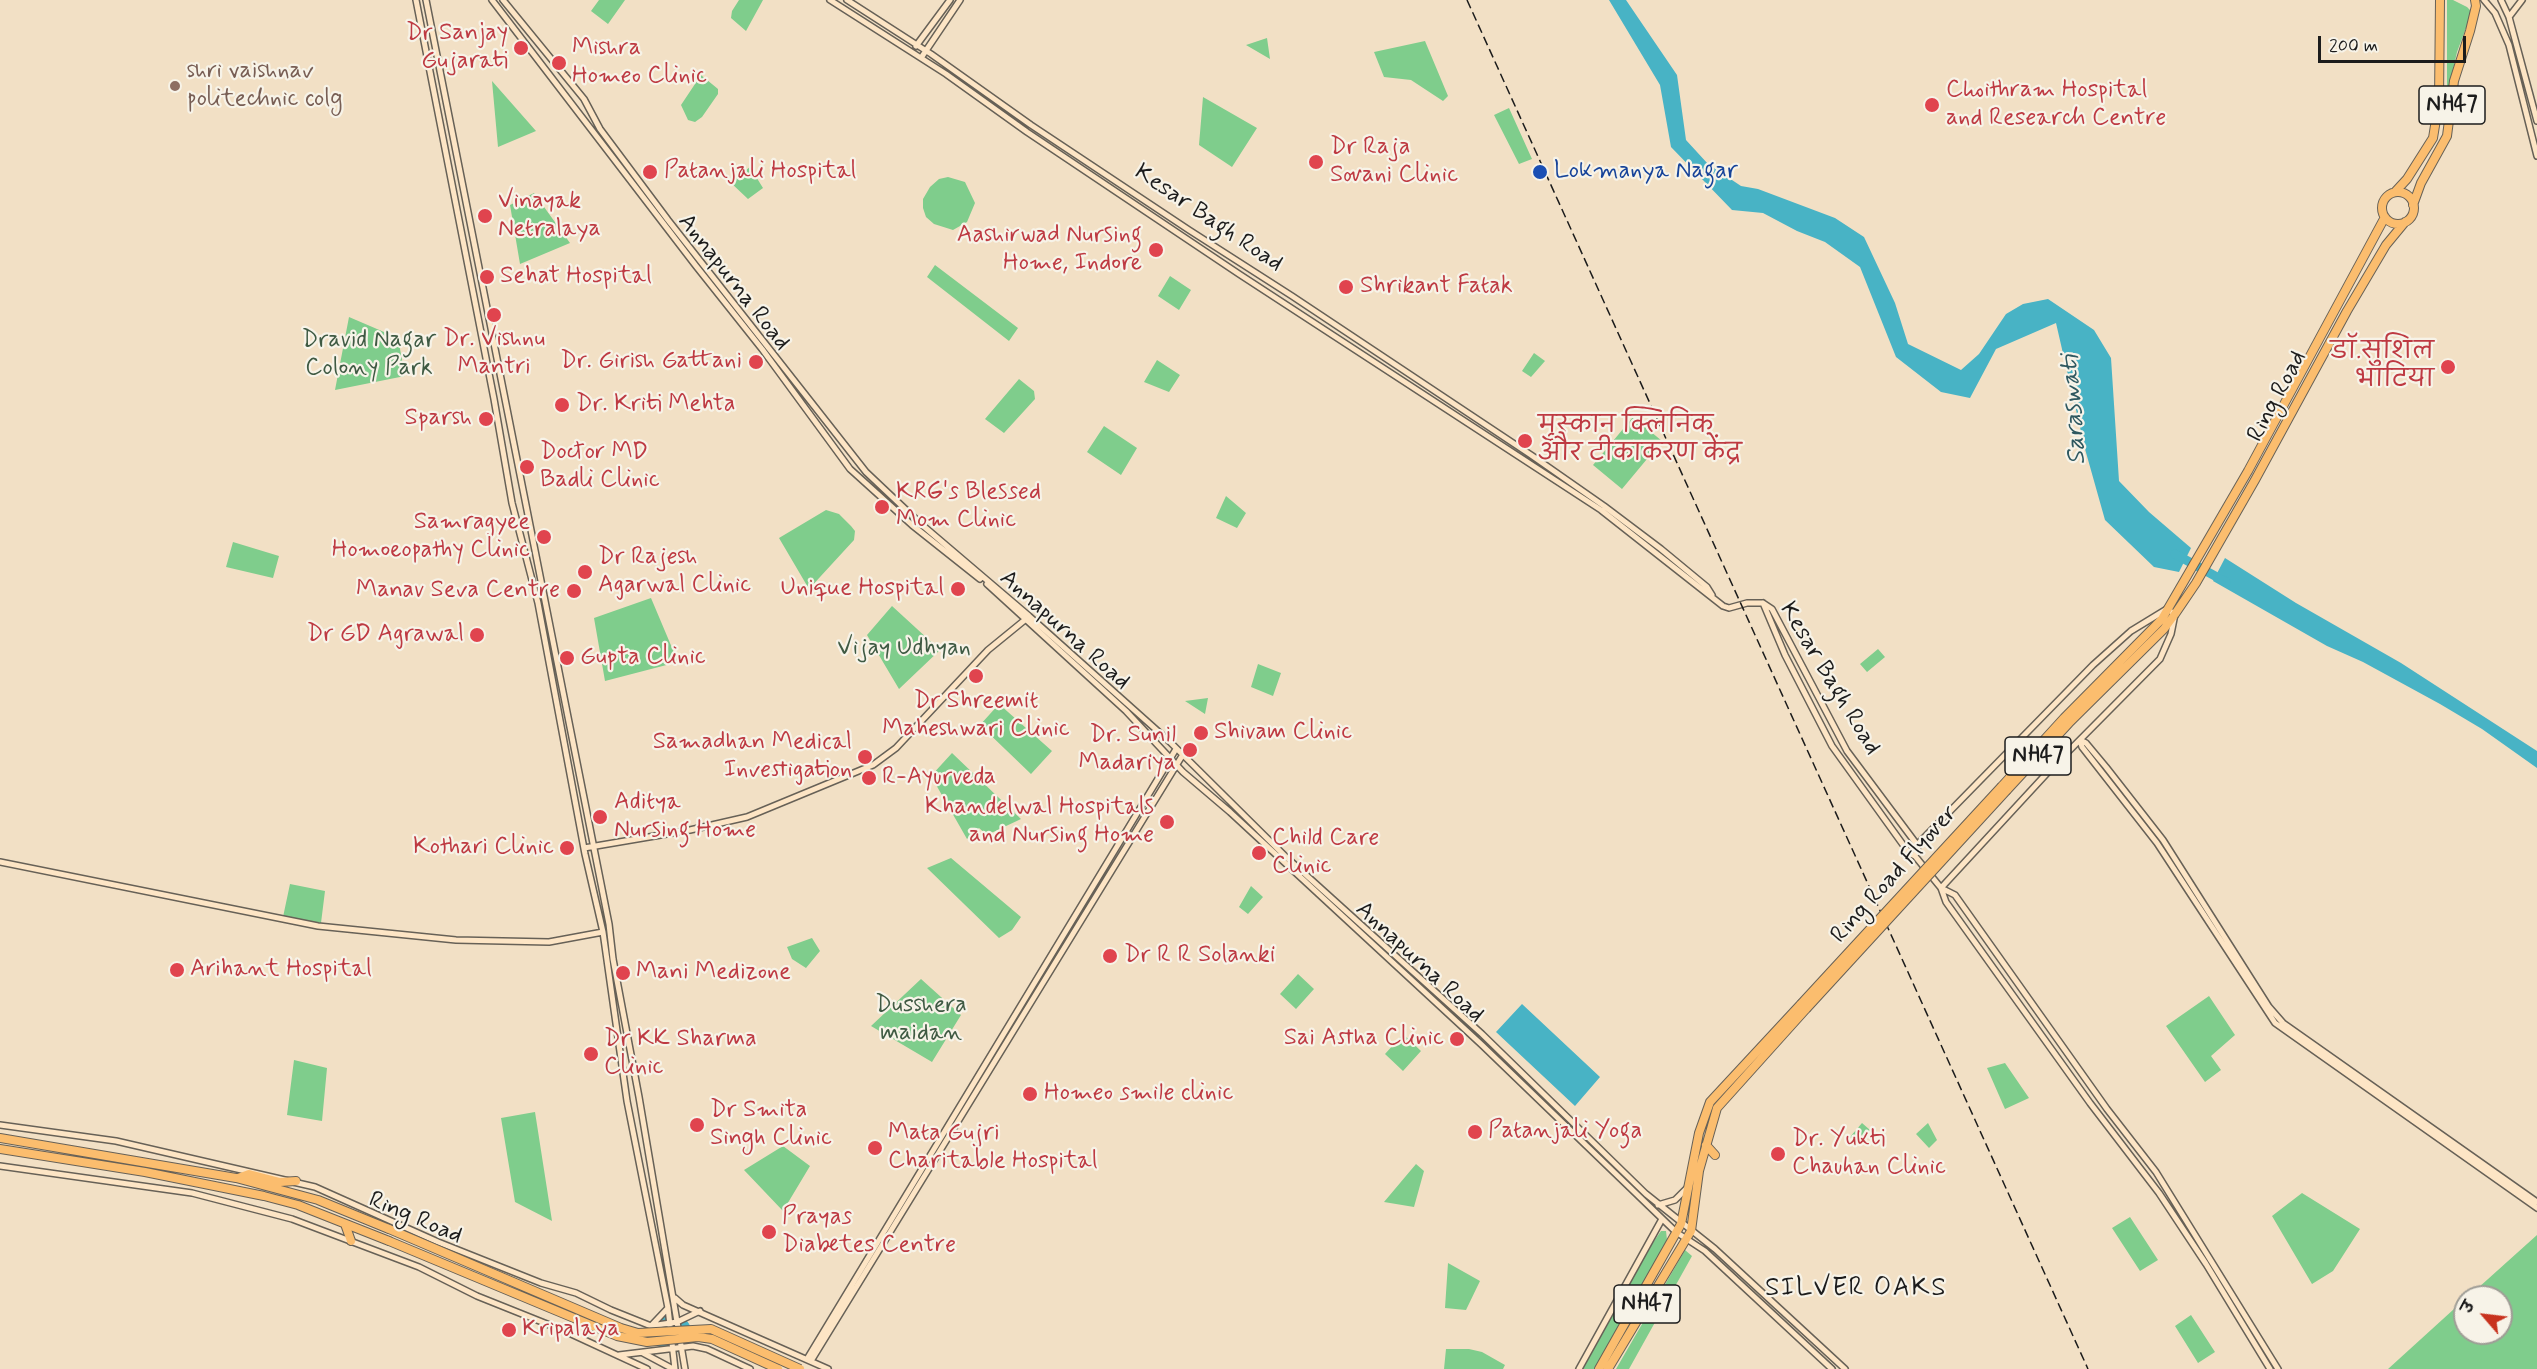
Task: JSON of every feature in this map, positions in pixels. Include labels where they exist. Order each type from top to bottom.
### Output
[{"type":"highway","points":[[2404,222],[2391,222],[2385,217],[2382,208],[2384,200],[2407,179],[2433,138],[2439,101],[2440,0]]},
{"type":"highway","name":"NH47","points":[[2404,222],[2412,215],[2421,183],[2447,136],[2454,81],[2470,31],[2476,6],[2475,0]]},
{"type":"highway","points":[[2395,192],[2407,195],[2413,205]]},
{"type":"highway","name":"Ring Road Flyover","points":[[1706,1145],[1717,1108],[2005,788],[2162,619],[2248,471],[2385,217]]},
{"type":"highway","name":"Ring Road","points":[[2175,614],[2196,583],[2346,311],[2386,245],[2404,222]]},
{"type":"highway","name":"Ring Road Flyover","points":[[2066,721],[2164,629],[2175,614]]},
{"type":"highway","name":"Ring Road Flyover","points":[[1688,1187],[1705,1113],[1710,1102],[2005,788]]},
{"type":"highway","name":"Ring Road","points":[[0,1138],[236,1178],[299,1194],[349,1212],[621,1328],[638,1333],[711,1329],[800,1369]]},
{"type":"highway","points":[[1706,1145],[1715,1155]]},
{"type":"highway","points":[[1685,1239],[1691,1231],[1699,1171],[1706,1145]]},
{"type":"highway","name":"Ring Road","points":[[0,1149],[145,1172],[298,1205],[617,1336],[647,1342],[698,1337],[712,1339],[778,1369]]},
{"type":"highway","points":[[236,1178],[249,1174],[280,1182],[296,1181]]},
{"type":"highway","points":[[1599,1369],[1681,1224],[1688,1187]]},
{"type":"highway","points":[[345,1224],[351,1241]]},
{"type":"highway","name":"NH47","points":[[1608,1369],[1685,1239]]},
{"type":"main road","points":[[416,0],[494,399],[512,503],[538,603],[584,848],[603,932],[627,1101],[668,1308],[674,1369]]},
{"type":"main road","points":[[426,0],[594,846],[685,1369]]},
{"type":"main road","name":"Annapurna Road","points":[[492,0],[696,266],[762,348],[850,469],[912,525],[1027,618],[1125,711],[1176,764],[1482,1034],[1658,1205],[1691,1231]]},
{"type":"main road","name":"Annapurna Road","points":[[503,0],[584,99],[600,129],[668,220],[866,472],[921,524],[1176,749],[1283,858],[1685,1239]]},
{"type":"main road","name":"Kesar Bagh Road","points":[[830,0],[921,58],[1239,274],[1534,465],[1547,470]]},
{"type":"main road","name":"Kesar Bagh Road","points":[[847,0],[926,50],[1031,125],[1547,470],[1649,546],[1703,592],[1713,596],[1721,605],[1729,608],[1747,603],[1762,603],[1772,609],[1847,751],[1918,846]]},
{"type":"main road","points":[[912,53],[950,0]]},
{"type":"main road","points":[[921,58],[960,0]]},
{"type":"main road","points":[[2484,0],[2495,13],[2509,45],[2537,156]]},
{"type":"main road","points":[[2501,0],[2509,17],[2537,121]]},
{"type":"main road","points":[[2509,17],[2522,0]]},
{"type":"main road","points":[[454,198],[464,195]]},
{"type":"main road","points":[[1762,603],[1780,646],[1822,730],[1844,765],[1909,853],[1916,856],[1941,888],[1946,902],[2090,1103],[2159,1193],[2206,1263],[2270,1369]]},
{"type":"main road","points":[[1909,853],[2093,665],[2131,631],[2167,609],[2175,614],[2171,634],[2160,659],[2080,740],[1941,888]]},
{"type":"main road","points":[[584,848],[690,830],[747,817],[873,765],[896,748],[988,650],[1027,618]]},
{"type":"main road","points":[[2080,740],[2086,743],[2106,767],[2163,840],[2269,1006],[2289,1032],[2537,1208]]},
{"type":"main road","points":[[825,1335],[994,1049],[1176,749]]},
{"type":"main road","points":[[809,1360],[1182,756]]},
{"type":"main road","points":[[1916,856],[1918,846]]},
{"type":"main road","points":[[0,862],[318,927],[456,940],[549,942],[603,932]]},
{"type":"main road","points":[[1941,888],[1954,895],[2107,1109],[2156,1172],[2278,1369]]},
{"type":"main road","points":[[2289,1032],[2537,1202]]},
{"type":"main road","points":[[994,1049],[1000,1053]]},
{"type":"main road","points":[[0,1125],[116,1142],[296,1181],[315,1187],[438,1242],[541,1283],[576,1293],[628,1318],[651,1326],[677,1322],[700,1311]]},
{"type":"main road","points":[[0,1166],[192,1193],[292,1219],[419,1267],[477,1296],[567,1332],[647,1369]]},
{"type":"main road","points":[[1658,1205],[1676,1200],[1688,1187]]},
{"type":"main road","points":[[1579,1369],[1662,1219]]},
{"type":"main road","points":[[1691,1231],[1715,1249],[1845,1369]]},
{"type":"main road","points":[[1685,1239],[1705,1251],[1832,1369]]},
{"type":"main road","points":[[674,1298],[683,1305],[828,1369]]},
{"type":"main road","points":[[651,1326],[668,1308]]},
{"type":"main road","points":[[618,1355],[693,1346],[707,1349],[750,1369]]},
{"type":"main road","points":[[642,1353],[674,1369]]},
{"type":"green space","points":[[599,0],[625,0],[608,24],[591,11]]},
{"type":"green space","points":[[739,0],[763,0],[746,31],[731,18],[732,11]]},
{"type":"green space","points":[[2447,0],[2453,0],[2472,12],[2457,52],[2447,97]]},
{"type":"green space","points":[[1267,38],[1270,59],[1246,45]]},
{"type":"green space","points":[[1425,41],[1448,96],[1443,101],[1411,80],[1384,77],[1374,52]]},
{"type":"green space","points":[[701,75],[718,89],[718,94],[702,117],[695,122],[688,120],[681,105]]},
{"type":"green space","points":[[492,81],[536,131],[498,147]]},
{"type":"green space","points":[[1203,97],[1257,128],[1232,167],[1199,145]]},
{"type":"green space","points":[[1509,108],[1532,159],[1519,164],[1494,115]]},
{"type":"green space","points":[[750,167],[763,188],[748,199],[730,182]]},
{"type":"green space","points":[[948,177],[965,182],[975,203],[967,222],[953,230],[934,224],[926,217],[923,208],[923,199],[930,187],[939,179]]},
{"type":"green space","points":[[534,193],[570,243],[520,264],[510,205]]},
{"type":"green space","points":[[935,265],[1018,328],[1009,341],[927,277]]},
{"type":"green space","points":[[1170,276],[1191,290],[1179,310],[1158,296]]},
{"type":"green space","name":"Dravid Nagar Colony Park","points":[[349,317],[398,338],[405,376],[335,390]]},
{"type":"green space","points":[[1534,353],[1545,361],[1531,377],[1522,371]]},
{"type":"green space","points":[[1157,360],[1180,375],[1169,392],[1144,382]]},
{"type":"green space","points":[[1019,379],[1034,391],[1035,399],[1004,433],[985,419]]},
{"type":"green space","points":[[1633,417],[1662,441],[1622,489],[1593,465]]},
{"type":"green space","points":[[1104,426],[1137,448],[1121,475],[1087,452]]},
{"type":"green space","points":[[1226,496],[1246,513],[1237,528],[1216,518]]},
{"type":"green space","points":[[826,510],[839,514],[851,526],[855,531],[854,540],[809,589],[779,538]]},
{"type":"green space","points":[[233,542],[279,556],[273,578],[226,567]]},
{"type":"green space","points":[[651,598],[678,662],[605,681],[594,618]]},
{"type":"green space","name":"Vijay Udhyan","points":[[892,606],[940,650],[899,689],[867,635]]},
{"type":"green space","points":[[1878,649],[1885,657],[1867,672],[1860,664]]},
{"type":"green space","points":[[1258,664],[1281,673],[1273,696],[1251,687]]},
{"type":"green space","points":[[1208,698],[1205,714],[1185,701]]},
{"type":"green space","points":[[999,704],[1052,751],[1031,774],[980,725]]},
{"type":"green space","points":[[952,753],[1021,819],[987,835],[979,828],[967,839],[931,776]]},
{"type":"green space","points":[[951,858],[1021,917],[1012,930],[999,938],[927,868]]},
{"type":"green space","points":[[290,884],[325,891],[321,923],[283,917]]},
{"type":"green space","points":[[1251,886],[1263,897],[1248,914],[1239,907]]},
{"type":"green space","points":[[812,938],[820,951],[806,968],[792,959],[787,947]]},
{"type":"green space","points":[[1298,974],[1314,989],[1296,1009],[1280,994]]},
{"type":"green space","name":"Dusshera maidan","points":[[921,979],[961,1015],[932,1062],[871,1026]]},
{"type":"green space","points":[[2209,996],[2235,1035],[2211,1056],[2221,1070],[2205,1082],[2166,1026]]},
{"type":"green space","points":[[1403,1034],[1421,1051],[1403,1071],[1385,1054]]},
{"type":"green space","points":[[294,1060],[327,1068],[322,1121],[287,1115]]},
{"type":"green space","points":[[2005,1063],[2029,1098],[2005,1109],[1987,1068]]},
{"type":"green space","points":[[535,1112],[552,1221],[515,1202],[501,1118]]},
{"type":"green space","points":[[1862,1123],[1870,1130],[1858,1144],[1850,1137]]},
{"type":"green space","points":[[1928,1123],[1937,1140],[1929,1148],[1916,1134]]},
{"type":"green space","points":[[783,1146],[810,1166],[783,1211],[744,1170]]},
{"type":"green space","points":[[1416,1164],[1424,1171],[1414,1207],[1384,1202]]},
{"type":"green space","points":[[2302,1193],[2360,1229],[2333,1271],[2312,1284],[2272,1216]]},
{"type":"green space","points":[[2130,1217],[2158,1260],[2140,1271],[2112,1228]]},
{"type":"green space","points":[[1661,1231],[1666,1231],[1667,1240],[1595,1369],[1582,1369],[1652,1244]]},
{"type":"green space","points":[[2537,1235],[2537,1369],[2388,1369],[2453,1310],[2453,1345],[2513,1345],[2513,1285],[2481,1285]]},
{"type":"green space","points":[[1685,1250],[1692,1256],[1629,1369],[1616,1369]]},
{"type":"green space","points":[[1448,1263],[1480,1281],[1466,1310],[1445,1308]]},
{"type":"green space","points":[[2191,1315],[2215,1352],[2198,1363],[2175,1326]]},
{"type":"green space","points":[[1446,1349],[1469,1349],[1482,1352],[1505,1365],[1503,1369],[1444,1369]]},
{"type":"water","points":[[1609,0],[1626,0],[1677,75],[1686,140],[1708,164],[1741,186],[1758,189],[1835,218],[1864,237],[1895,303],[1908,344],[1961,370],[1979,354],[2006,314],[2023,304],[2048,299],[2094,330],[2111,358],[2119,481],[2149,512],[2191,548],[2179,572],[2154,567],[2105,520],[2085,449],[2056,323],[1996,349],[1970,398],[1941,392],[1896,357],[1860,267],[1825,242],[1797,231],[1763,213],[1732,210],[1671,147],[1660,85]]},
{"type":"water","points":[[2225,558],[2296,603],[2401,663],[2537,751],[2537,768],[2482,729],[2440,704],[2363,662],[2327,646],[2213,581]]},
{"type":"water","points":[[1522,1004],[1600,1077],[1575,1106],[1496,1032]]},
{"type":"water","points":[[673,1315],[686,1321],[692,1334],[686,1347],[673,1353],[660,1347],[654,1334],[660,1321]]},
{"type":"waterway","name":"Saraswati","points":[[2175,554],[2226,582]]},
{"type":"railway","points":[[1467,0],[2088,1369]]},
{"type":"place","name":"Dr Sanjay Gujarati","points":[[521,48]]},
{"type":"place","name":"Mishra Homeo Clinic","points":[[559,63]]},
{"type":"place","name":"shri vaishnav politechnic colg","points":[[175,86]]},
{"type":"place","name":"Choithram Hospital and Research Centre","points":[[1932,105]]},
{"type":"place","name":"Dr Raja Sovani Clinic","points":[[1316,162]]},
{"type":"place","name":"Patanjali Hospital","points":[[650,172]]},
{"type":"place","name":"Lokmanya Nagar","points":[[1540,172]]},
{"type":"place","name":"Vinayak Netralaya","points":[[485,216]]},
{"type":"place","name":"Aashirwad Nursing Home, Indore","points":[[1156,250]]},
{"type":"place","name":"Sehat Hospital","points":[[487,277]]},
{"type":"place","name":"Shrikant Fatak","points":[[1346,287]]},
{"type":"place","name":"Dr. Vishnu Mantri","points":[[494,315]]},
{"type":"place","name":"Dr. Girish Gattani","points":[[756,362]]},
{"type":"place","name":"डॉ.सुशिल भाटिया","points":[[2448,367]]},
{"type":"place","name":"Dr. Kriti Mehta","points":[[562,405]]},
{"type":"place","name":"Sparsh","points":[[486,419]]},
{"type":"place","name":"मुस्कान क्लिनिक और टीकाकरण केंद्र","points":[[1525,441]]},
{"type":"place","name":"Doctor MD Badli Clinic","points":[[527,467]]},
{"type":"place","name":"KRG's Blessed Mom Clinic","points":[[882,507]]},
{"type":"place","name":"Samragyee Homoeopathy Clinic","points":[[544,537]]},
{"type":"place","name":"Dr Rajesh Agarwal Clinic","points":[[585,572]]},
{"type":"place","name":"Unique Hospital","points":[[958,589]]},
{"type":"place","name":"Manav Seva Centre","points":[[574,591]]},
{"type":"place","name":"Dr GD Agrawal","points":[[477,635]]},
{"type":"place","name":"Gupta Clinic","points":[[567,658]]},
{"type":"place","name":"Dr Shreemit Maheshwari Clinic","points":[[976,676]]},
{"type":"place","name":"Shivam Clinic","points":[[1201,733]]},
{"type":"place","name":"Dr. Sunil Madariya","points":[[1190,750]]},
{"type":"place","name":"Samadhan Medical Investigation","points":[[865,757]]},
{"type":"place","name":"R-Ayurveda","points":[[869,778]]},
{"type":"place","name":"Aditya Nursing Home","points":[[600,817]]},
{"type":"place","name":"Khandelwal Hospitals and Nursing Home","points":[[1167,822]]},
{"type":"place","name":"Kothari Clinic","points":[[567,848]]},
{"type":"place","name":"Child Care Clinic","points":[[1259,853]]},
{"type":"place","name":"Dr R R Solanki","points":[[1110,956]]},
{"type":"place","name":"Arihant Hospital","points":[[177,970]]},
{"type":"place","name":"Mani Medizone","points":[[623,973]]},
{"type":"place","name":"Sai Astha Clinic","points":[[1457,1039]]},
{"type":"place","name":"Dr KK Sharma Clinic","points":[[591,1054]]},
{"type":"place","name":"Homeo smile clinic","points":[[1030,1094]]},
{"type":"place","name":"Dr Smita Singh Clinic","points":[[697,1125]]},
{"type":"place","name":"Patanjali Yoga","points":[[1475,1132]]},
{"type":"place","name":"Mata Gujri Charitable Hospital","points":[[875,1148]]},
{"type":"place","name":"Dr. Yukti Chauhan Clinic","points":[[1778,1154]]},
{"type":"place","name":"Prayas Diabetes Centre","points":[[769,1232]]},
{"type":"place","name":"Kripalaya","points":[[509,1330]]},
{"type":"district","name":"SILVER OAKS","points":[[1856,1290]]}]
